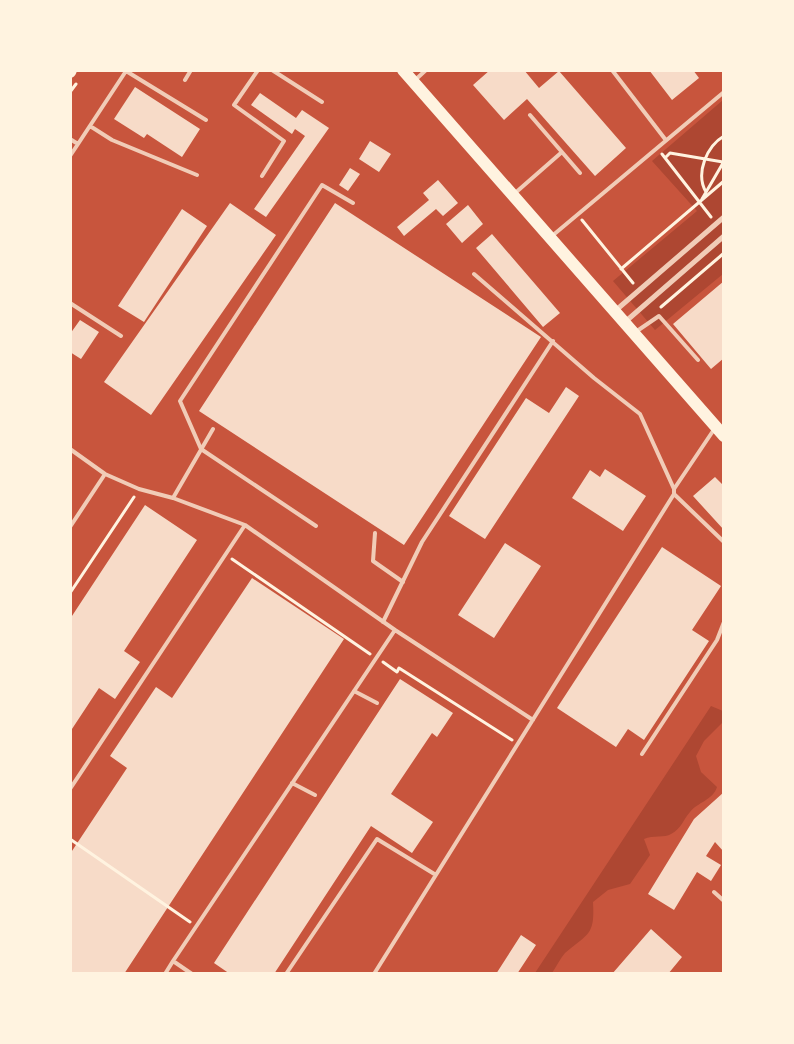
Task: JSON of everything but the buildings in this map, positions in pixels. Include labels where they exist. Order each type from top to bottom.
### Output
[{"type":"main road","points":[[404,70],[720,431]]},
{"type":"street","points":[[615,311],[723,217]]},
{"type":"street","points":[[624,322],[723,236]]},
{"type":"lane","points":[[185,80],[192,70]]},
{"type":"lane","points":[[258,70],[234,105],[284,141],[262,176]]},
{"type":"lane","points":[[272,70],[322,102]]},
{"type":"lane","points":[[413,82],[426,70]]},
{"type":"lane","points":[[612,70],[665,139]]},
{"type":"lane","points":[[70,156],[126,71],[207,120]]},
{"type":"lane","points":[[550,237],[723,92]]},
{"type":"lane","points":[[530,116],[580,173]]},
{"type":"lane","points":[[90,126],[112,140],[196,175]]},
{"type":"lane","points":[[70,139],[78,144]]},
{"type":"lane","points":[[513,195],[562,152]]},
{"type":"lane","points":[[316,526],[201,449],[180,401],[322,185],[353,203]]},
{"type":"lane","points":[[374,974],[674,495],[674,489],[640,414],[594,378],[474,274]]},
{"type":"lane","points":[[70,303],[121,336]]},
{"type":"lane","points":[[634,333],[659,316],[698,360]]},
{"type":"lane","points":[[383,622],[422,542],[553,341]]},
{"type":"lane","points":[[173,498],[213,429]]},
{"type":"lane","points":[[674,489],[720,431]]},
{"type":"lane","points":[[70,448],[105,474],[139,489],[173,498],[245,525],[383,622],[533,720]]},
{"type":"lane","points":[[70,527],[105,474]]},
{"type":"lane","points":[[674,495],[723,542]]},
{"type":"lane","points":[[70,789],[245,525]]},
{"type":"lane","points":[[375,533],[373,561],[403,582]]},
{"type":"lane","points":[[642,754],[717,640],[723,622]]},
{"type":"lane","points":[[165,974],[395,630]]},
{"type":"lane","points":[[354,691],[376,703]]},
{"type":"lane","points":[[292,783],[315,795]]},
{"type":"lane","points":[[286,974],[377,839],[436,875]]},
{"type":"lane","points":[[714,892],[723,901]]},
{"type":"lane","points":[[173,960],[192,974]]},
{"type":"path","points":[[706,192],[702,186],[705,159],[714,142],[723,136]]},
{"type":"path","points":[[657,148],[716,223]]},
{"type":"path","points":[[665,158],[670,153],[723,161],[700,201]]},
{"type":"path","points":[[621,269],[723,182]]},
{"type":"path","points":[[70,593],[139,489]]},
{"type":"path","points":[[70,839],[196,926]]},
{"type":"shaded area","points":[[723,100],[723,274],[655,330],[613,281],[697,211],[652,161]]},
{"type":"shaded area","points":[[711,706],[723,711],[723,722],[704,741],[696,756],[701,772],[717,787],[715,791],[693,809],[674,832],[666,836],[644,839],[650,855],[630,884],[608,890],[593,902],[593,922],[588,933],[565,953],[552,973],[535,973]]}]
